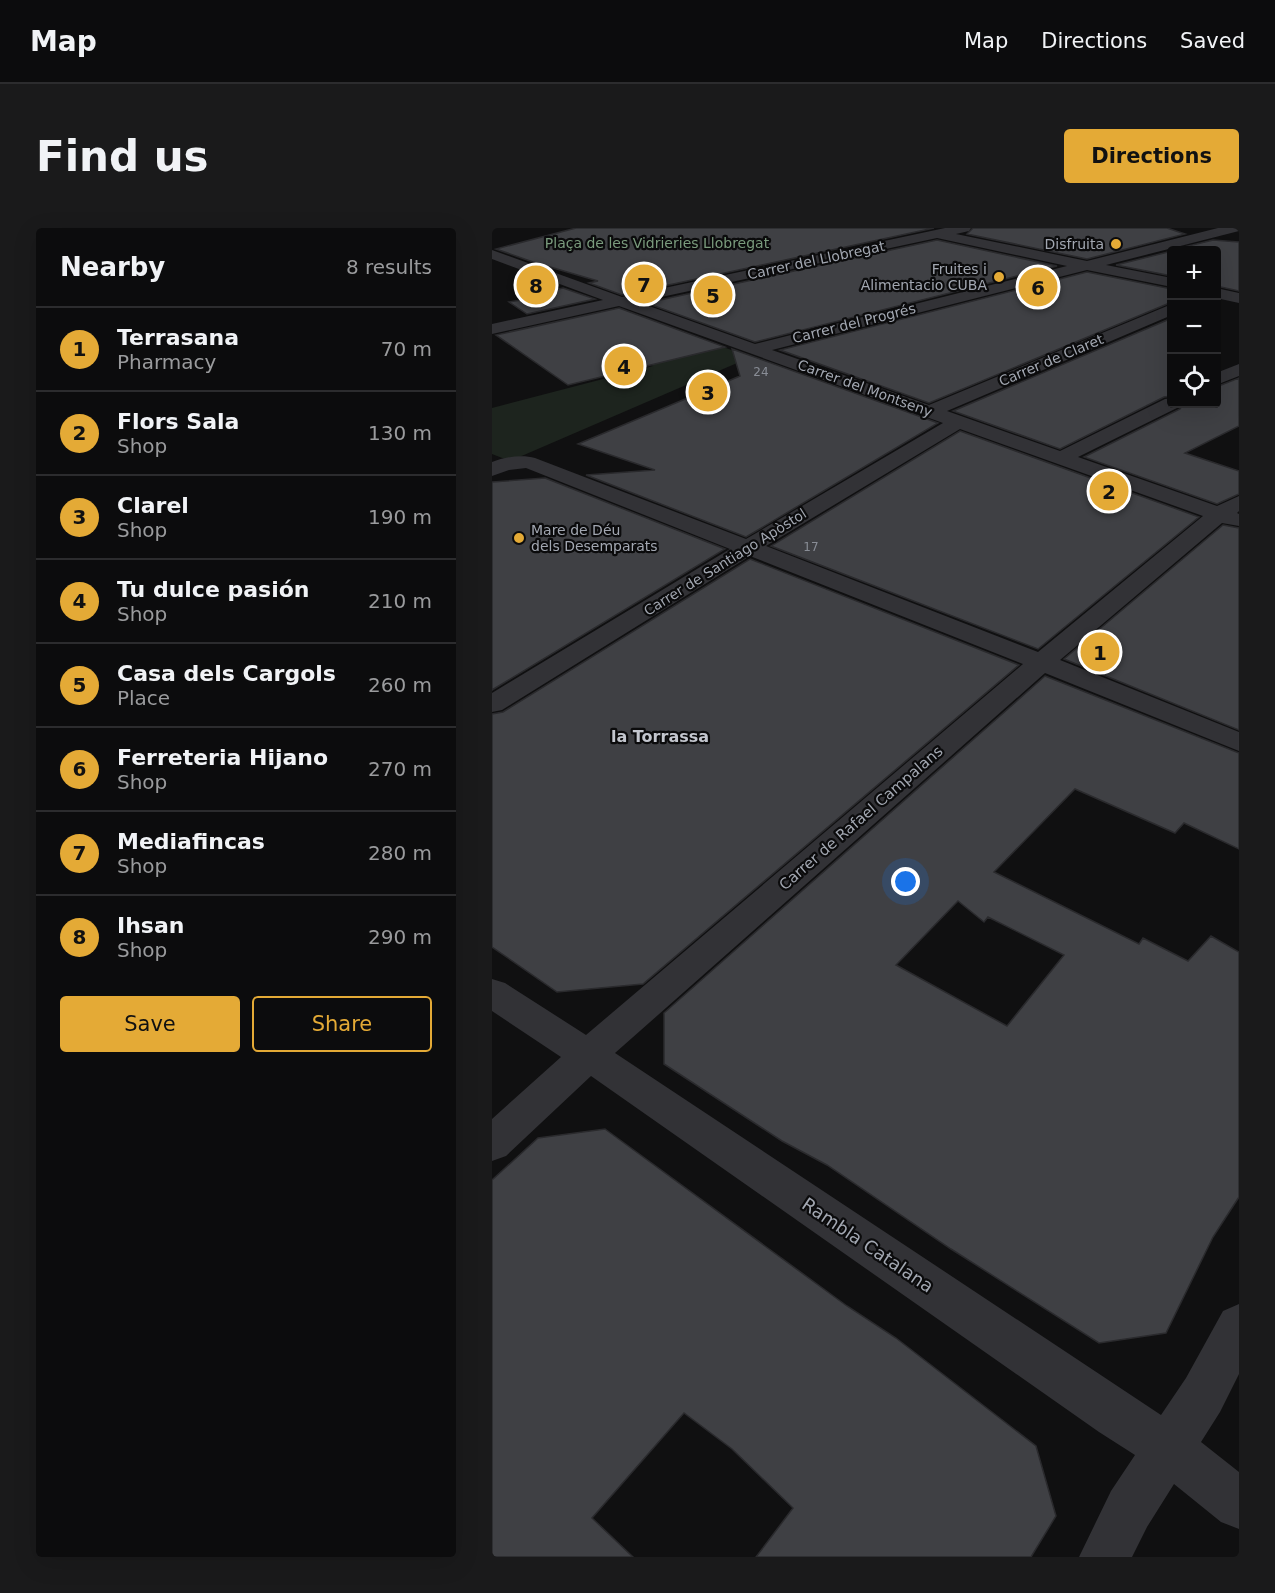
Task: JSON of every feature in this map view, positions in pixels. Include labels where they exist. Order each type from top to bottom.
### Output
[{"type":"street","points":[[912,228],[1167,282]]},
{"type":"street","name":"Carrer del Llobregat","points":[[492,329],[964,228]]},
{"type":"street","points":[[1222,229],[1239,236]]},
{"type":"street","name":"Carrer del Progrés","points":[[754,349],[1222,229]]},
{"type":"street","name":"Carrer del Montseny","points":[[492,254],[930,411],[1232,512]]},
{"type":"street","points":[[1221,294],[1239,298]]},
{"type":"street","name":"Carrer de Claret","points":[[930,411],[1167,311]]},
{"type":"street","points":[[1221,378],[1239,369]]},
{"type":"street","points":[[1063,457],[1167,405]]},
{"type":"street","name":"Carrer de Santiago Apòstol","points":[[492,704],[570,660],[746,548],[960,421]]},
{"type":"street","points":[[498,467],[528,462],[1239,742]]},
{"type":"street","name":"Carrer de Rafael Campalans","points":[[492,1144],[546,1097],[588,1056],[1043,663],[1232,512]]},
{"type":"street","name":"Rambla Catalana","points":[[492,993],[625,1079],[1116,1415],[1169,1448],[1239,1504]]},
{"type":"street","points":[[1105,1557],[1129,1509],[1203,1395],[1239,1326]]},
{"type":"shaded area","points":[[667,327],[751,357],[510,461],[492,454],[492,408],[653,366],[610,341]]},
{"type":"building","points":[[576,228],[934,228],[622,295],[589,283],[598,281],[496,249]]},
{"type":"building","points":[[973,228],[1167,228],[1185,234],[1087,259],[967,234]]},
{"type":"building","points":[[937,240],[1057,266],[755,342],[646,303]]},
{"type":"building","points":[[1213,240],[1239,242],[1239,291],[1221,287],[1221,246],[1188,246]]},
{"type":"building","points":[[1167,252],[1167,275],[1116,265]]},
{"type":"building","points":[[1087,272],[1167,288],[1167,304],[929,403],[780,350]]},
{"type":"building","points":[[563,288],[595,299],[527,314],[509,302],[532,298],[528,295]]},
{"type":"building","points":[[619,308],[725,347],[568,385],[496,335]]},
{"type":"building","points":[[1167,320],[1167,397],[1060,449],[953,411]]},
{"type":"building","points":[[732,349],[938,423],[746,537],[586,475],[655,470],[578,444],[740,376]]},
{"type":"building","points":[[1239,378],[1239,426],[1185,453],[1239,471],[1239,494],[1217,504],[1084,457],[1181,408],[1221,408],[1221,385]]},
{"type":"building","points":[[960,431],[1199,517],[1038,649],[771,546]]},
{"type":"building","points":[[545,478],[725,549],[492,690],[492,482]]},
{"type":"building","points":[[1223,525],[1239,528],[1239,730],[1064,659]]},
{"type":"building","points":[[750,559],[1019,665],[643,984],[557,992],[492,947],[492,714],[503,712]]},
{"type":"building","points":[[1045,676],[1239,753],[1239,849],[1184,823],[1175,833],[1075,789],[994,872],[1139,944],[1143,938],[1188,961],[1211,936],[1239,952],[1239,1197],[1213,1237],[1166,1333],[1099,1343],[951,1249],[827,1165],[782,1141],[664,1064],[664,1013]],"holes":[[[958,901],[984,922],[988,917],[1064,955],[1007,1026],[896,965]]]},
{"type":"building","points":[[605,1129],[847,1306],[896,1338],[1036,1446],[1056,1516],[1031,1557],[756,1557],[793,1508],[732,1449],[684,1413],[592,1518],[633,1557],[492,1557],[492,1180],[538,1138]]},
{"type":"place","name":"Disfruita","points":[[1116,244]]},
{"type":"place","name":"Fruites i Alimentacio CUBA","points":[[999,277]]},
{"type":"place","name":"Mediafincas","points":[[644,284]]},
{"type":"place","name":"Ihsan","points":[[536,285]]},
{"type":"place","name":"Ferreteria Hijano","points":[[1038,287]]},
{"type":"place","name":"Casa dels Cargols","points":[[713,295]]},
{"type":"place","name":"Tu dulce pasión","points":[[624,366]]},
{"type":"place","name":"Clarel","points":[[708,392]]},
{"type":"place","name":"Flors Sala","points":[[1109,491]]},
{"type":"place","name":"Mare de Déu dels Desemparats","points":[[519,538]]},
{"type":"place","name":"Terrasana","points":[[1100,652]]},
{"type":"district","name":"la Torrassa","points":[[660,736]]},
{"type":"park label","name":"Plaça de les Vidrieries Llobregat","points":[[657,243]]}]
